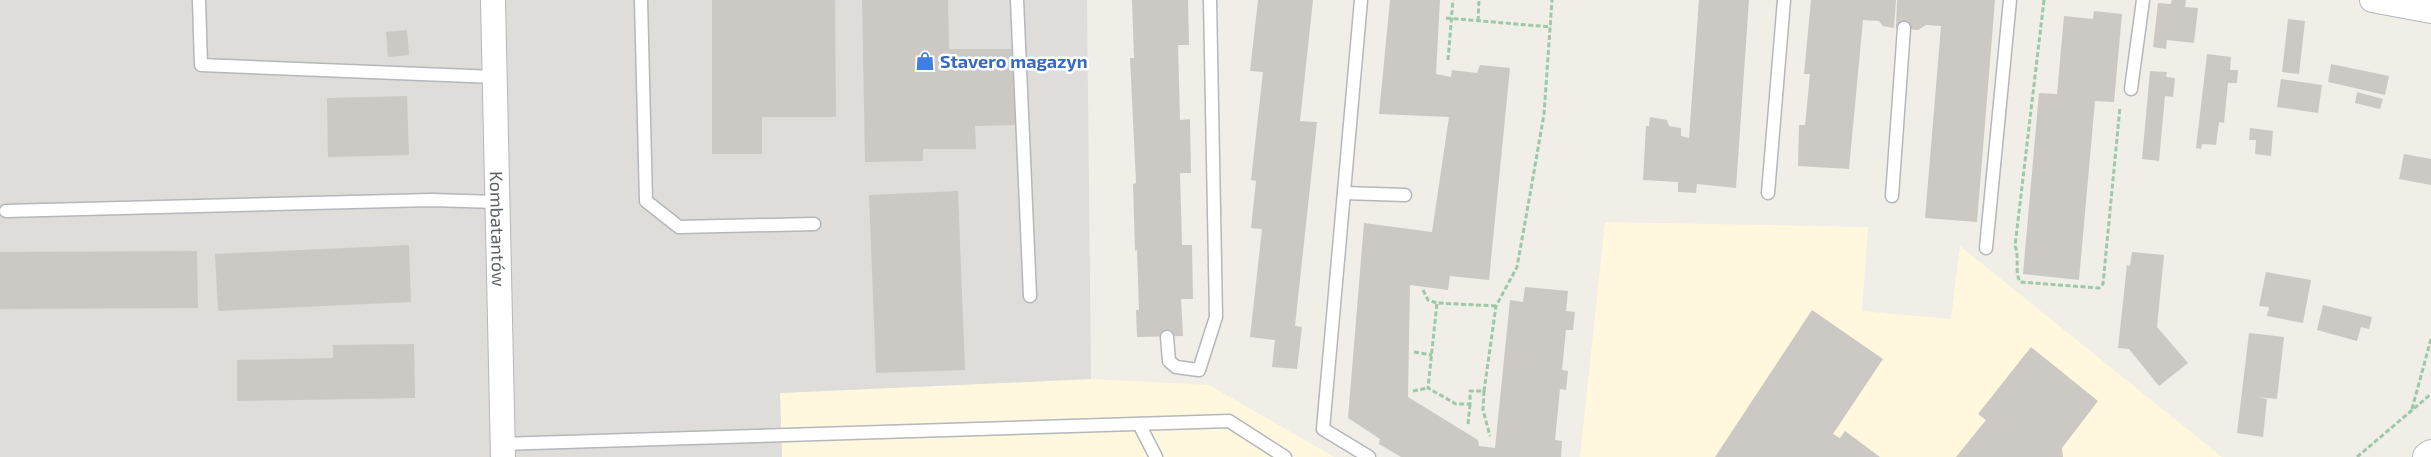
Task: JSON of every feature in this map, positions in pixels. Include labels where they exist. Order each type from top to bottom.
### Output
[{"type":"main road","points":[[2427,457],[2431,454]]},
{"type":"street","name":"Kombatantów","points":[[493,0],[503,451]]},
{"type":"street","points":[[2388,2],[2431,11]]},
{"type":"lane","points":[[199,0],[200,65],[495,77]]},
{"type":"lane","points":[[641,0],[646,201],[679,227],[814,224]]},
{"type":"lane","points":[[1017,0],[1030,296]]},
{"type":"lane","points":[[1167,337],[1169,361],[1176,367],[1199,370],[1216,316],[1210,0]]},
{"type":"lane","points":[[1361,0],[1322,429],[1369,457]]},
{"type":"lane","points":[[1768,193],[1784,0]]},
{"type":"lane","points":[[1986,248],[2010,0]]},
{"type":"lane","points":[[2131,89],[2143,0]]},
{"type":"lane","points":[[1892,196],[1904,28]]},
{"type":"lane","points":[[1344,193],[1405,195]]},
{"type":"lane","points":[[6,211],[421,200],[498,202]]},
{"type":"lane","points":[[503,451],[1229,421],[1285,457]]},
{"type":"lane","points":[[1139,424],[1156,457]]},
{"type":"path","points":[[1448,60],[1453,0]]},
{"type":"path","points":[[1478,21],[1479,0]]},
{"type":"path","points":[[1490,436],[1483,410],[1496,306],[1517,267],[1544,114],[1552,0]]},
{"type":"path","points":[[2044,0],[2015,246],[2018,253],[2017,277],[2020,282],[2099,288],[2104,284],[2120,107],[2131,89]]},
{"type":"path","points":[[1446,18],[1550,27]]},
{"type":"path","points":[[1423,290],[1428,300],[1437,304],[1496,306]]},
{"type":"path","points":[[1428,388],[1437,304]]},
{"type":"path","points":[[2412,409],[2431,339]]},
{"type":"path","points":[[1414,352],[1432,355]]},
{"type":"path","points":[[1413,392],[1428,388],[1456,404],[1470,404]]},
{"type":"path","points":[[1468,424],[1470,390],[1484,391]]},
{"type":"path","points":[[2357,457],[2431,394]]},
{"type":"shaded area","points":[[0,0],[1087,0],[1091,379],[780,393],[782,457],[0,457]]},
{"type":"shaded area","points":[[1605,222],[1868,227],[1862,311],[1951,319],[1960,246],[2222,457],[1580,457]]},
{"type":"shaded area","points":[[1091,379],[1209,385],[1334,457],[782,457],[780,393]]},
{"type":"building","points":[[712,0],[835,0],[836,117],[762,117],[762,154],[712,154]]},
{"type":"building","points":[[862,0],[948,0],[949,49],[1019,49],[1019,125],[975,126],[976,149],[923,149],[923,161],[865,162]]},
{"type":"building","points":[[1132,0],[1188,0],[1189,45],[1178,45],[1180,120],[1190,119],[1191,173],[1180,173],[1182,245],[1192,245],[1193,299],[1181,299],[1183,336],[1137,337],[1136,310],[1139,310],[1133,184],[1136,183],[1130,58],[1134,58]]},
{"type":"building","points":[[1258,0],[1313,0],[1300,121],[1317,122],[1295,326],[1302,327],[1297,369],[1272,367],[1275,340],[1250,337],[1262,229],[1251,228],[1256,181],[1251,180],[1263,72],[1250,71]]},
{"type":"building","points":[[1390,0],[1440,0],[1436,74],[1451,77],[1452,70],[1477,73],[1480,65],[1510,68],[1489,280],[1450,276],[1448,290],[1410,285],[1408,397],[1478,440],[1479,446],[1495,448],[1510,300],[1523,302],[1525,287],[1568,291],[1566,311],[1575,312],[1573,330],[1566,330],[1562,370],[1568,371],[1566,390],[1560,389],[1555,440],[1562,441],[1561,457],[1401,457],[1379,444],[1380,439],[1348,418],[1364,223],[1432,232],[1449,117],[1379,114]]},
{"type":"building","points":[[1699,0],[1749,0],[1736,188],[1697,184],[1696,193],[1678,192],[1678,182],[1643,180],[1646,126],[1649,126],[1650,117],[1667,120],[1669,126],[1681,128],[1681,136],[1689,138]]},
{"type":"building","points":[[1811,0],[1896,0],[1894,28],[1883,26],[1879,21],[1863,20],[1849,169],[1798,166],[1799,125],[1805,125],[1810,74],[1804,74]]},
{"type":"building","points":[[1897,0],[1995,0],[1977,222],[1925,218],[1941,26],[1926,25],[1918,30],[1896,28]]},
{"type":"building","points":[[2172,0],[2186,0],[2185,7],[2198,8],[2194,43],[2167,40],[2166,49],[2153,47],[2158,3],[2171,4]]},
{"type":"building","points":[[2094,11],[2122,14],[2114,102],[2095,101],[2079,280],[2023,274],[2039,93],[2057,94],[2064,16],[2093,19]]},
{"type":"building","points":[[2288,19],[2305,21],[2299,74],[2282,72]]},
{"type":"building","points":[[407,30],[409,55],[388,57],[386,32]]},
{"type":"building","points":[[2207,54],[2231,57],[2230,70],[2238,70],[2237,83],[2228,83],[2224,123],[2219,122],[2216,145],[2202,144],[2201,149],[2196,148]]},
{"type":"building","points":[[2331,64],[2389,76],[2385,95],[2328,82]]},
{"type":"building","points":[[2150,71],[2167,72],[2166,77],[2175,78],[2173,97],[2165,96],[2159,161],[2142,159]]},
{"type":"building","points":[[2281,79],[2322,85],[2318,113],[2277,107]]},
{"type":"building","points":[[2357,92],[2383,99],[2380,109],[2355,103]]},
{"type":"building","points":[[407,96],[409,155],[328,157],[327,98]]},
{"type":"building","points":[[2250,128],[2273,131],[2271,156],[2255,154],[2256,140],[2249,140]]},
{"type":"building","points":[[2404,154],[2431,159],[2431,185],[2399,179]]},
{"type":"building","points":[[958,191],[965,370],[876,373],[869,195]]},
{"type":"building","points":[[409,245],[411,302],[218,311],[215,254]]},
{"type":"building","points":[[197,251],[198,308],[0,309],[0,252]]},
{"type":"building","points":[[2132,252],[2164,255],[2157,327],[2188,363],[2159,386],[2129,349],[2118,348],[2127,265],[2130,266]]},
{"type":"building","points":[[2266,272],[2311,280],[2303,323],[2267,316],[2269,307],[2259,306]]},
{"type":"building","points":[[2323,305],[2372,317],[2369,329],[2361,327],[2357,341],[2317,330]]},
{"type":"building","points":[[1812,310],[1883,359],[1833,434],[1840,438],[1845,431],[1880,457],[1715,457]]},
{"type":"building","points":[[2249,333],[2284,337],[2277,399],[2256,397],[2267,399],[2263,437],[2237,433]]},
{"type":"building","points":[[414,344],[415,398],[237,401],[237,360],[333,358],[333,345]]},
{"type":"building","points":[[2031,347],[2098,401],[2062,448],[2063,457],[1956,457],[1986,420],[1978,414]]},
{"type":"place","name":"Stavero magazyn","points":[[925,61]]}]
